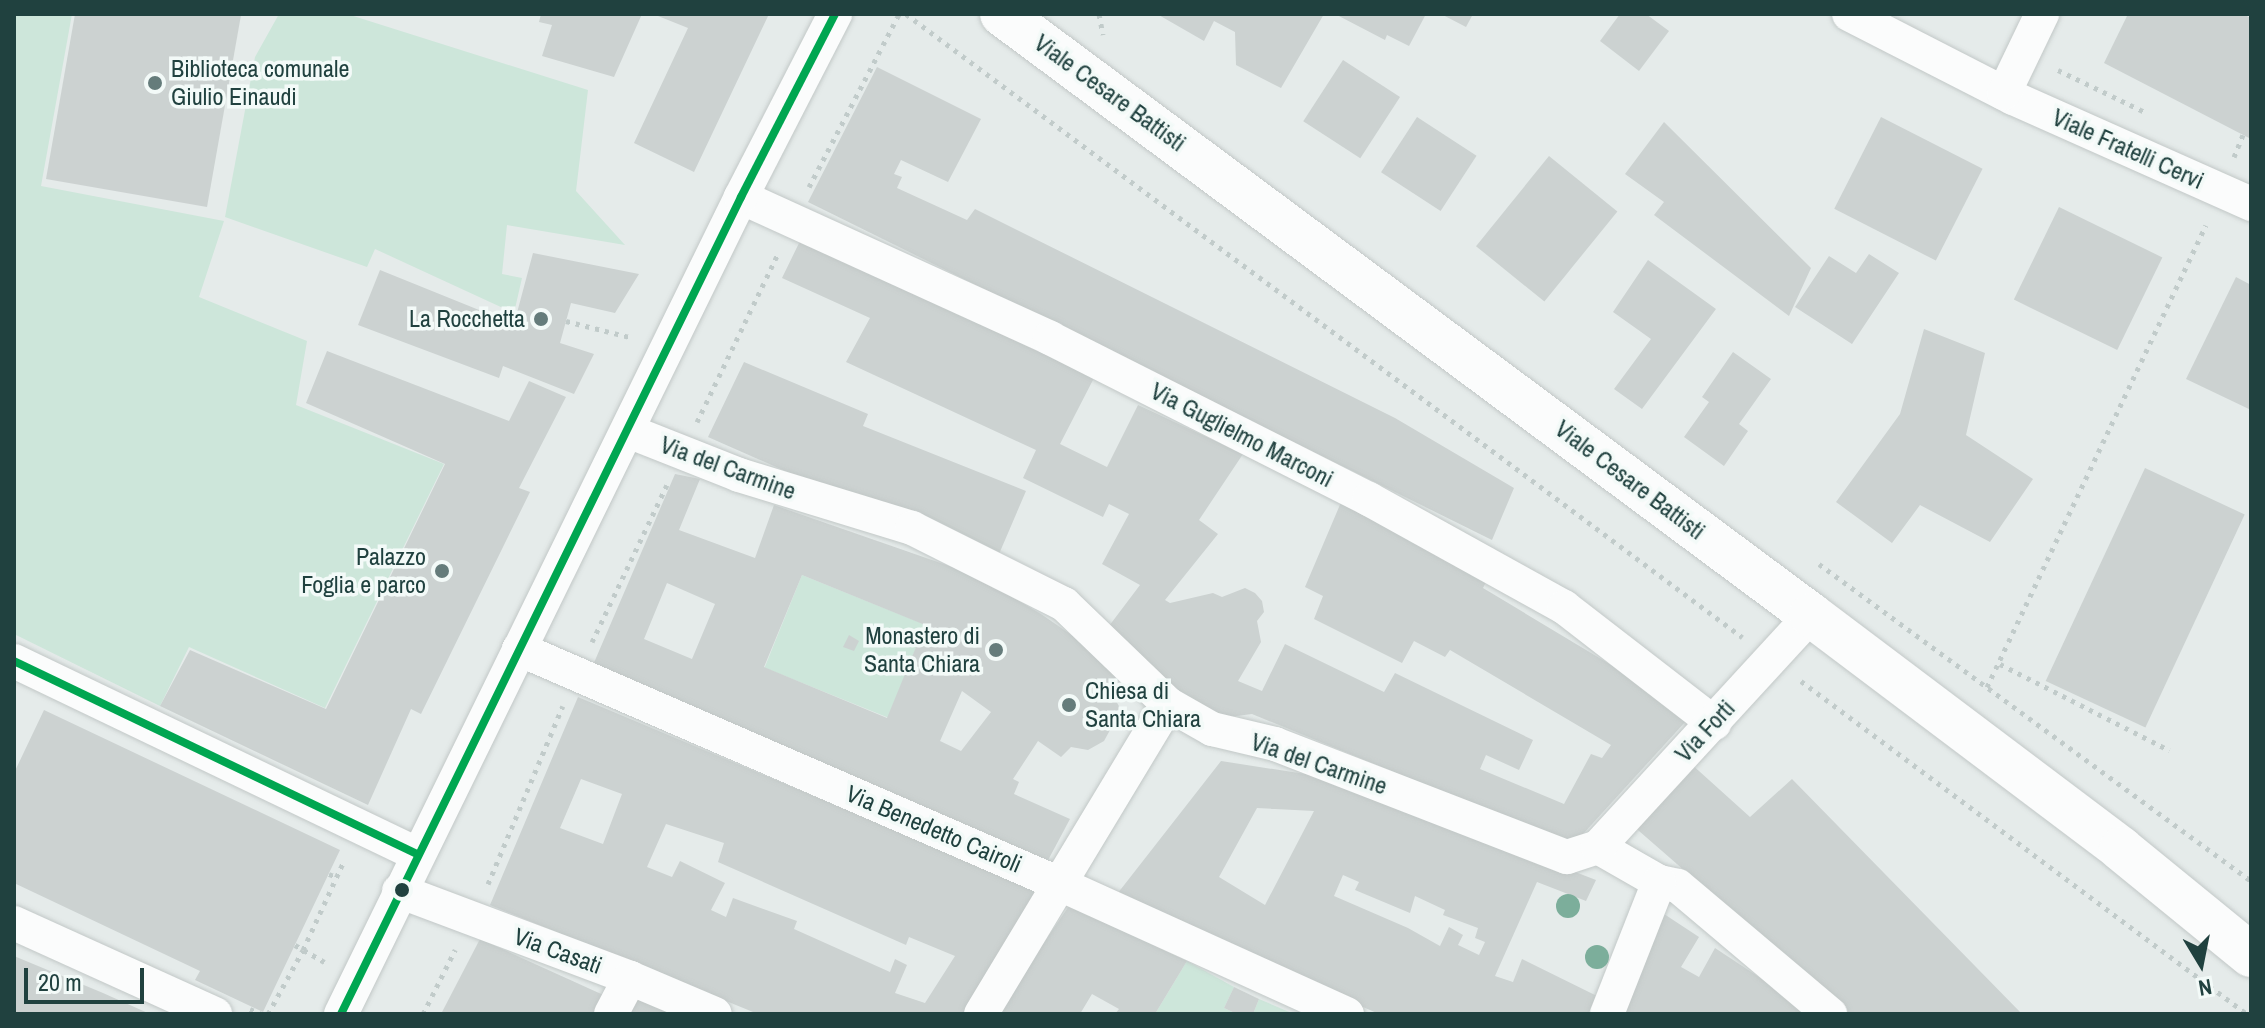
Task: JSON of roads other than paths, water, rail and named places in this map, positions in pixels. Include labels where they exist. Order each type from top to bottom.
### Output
[{"type":"street","points":[[341,1014],[416,854],[628,431],[741,197],[835,14]]},
{"type":"street","name":"Viale Cesare Battisti","points":[[1002,14],[1811,615],[2121,849],[2251,955]]},
{"type":"street","name":"Viale Fratelli Cervi","points":[[1849,14],[2004,93],[2236,197]]},
{"type":"street","points":[[2004,93],[2042,14]]},
{"type":"street","name":"Via Guglielmo Marconi","points":[[741,197],[1050,338],[1369,499],[1564,607],[1714,723]]},
{"type":"street","name":"Via del Carmine","points":[[628,431],[739,475],[912,528],[1064,604],[1168,704],[1212,729],[1275,744],[1567,857],[1598,847]]},
{"type":"street","name":"Via Forti","points":[[1598,847],[1811,615]]},
{"type":"street","name":"Via Benedetto Cairoli","points":[[519,649],[1062,885],[1347,1014]]},
{"type":"street","points":[[16,667],[416,854]]},
{"type":"street","points":[[981,1014],[1062,885],[1168,704]]},
{"type":"street","points":[[1598,847],[1659,882],[1678,886],[1830,1014]]},
{"type":"street","points":[[1607,1014],[1659,882]]},
{"type":"street","name":"Via Casati","points":[[399,891],[630,978],[715,1014]]},
{"type":"street","points":[[14,923],[215,1014]]},
{"type":"street","points":[[611,1014],[630,978]]},
{"type":"place","name":"Biblioteca comunale Giulio Einaudi","points":[[155,83]]},
{"type":"place","name":"La Rocchetta","points":[[541,319]]},
{"type":"place","name":"Palazzo Foglia e parco","points":[[442,571]]},
{"type":"place","name":"Monastero di Santa Chiara","points":[[996,650]]},
{"type":"place","name":"Chiesa di Santa Chiara","points":[[1069,705]]}]
